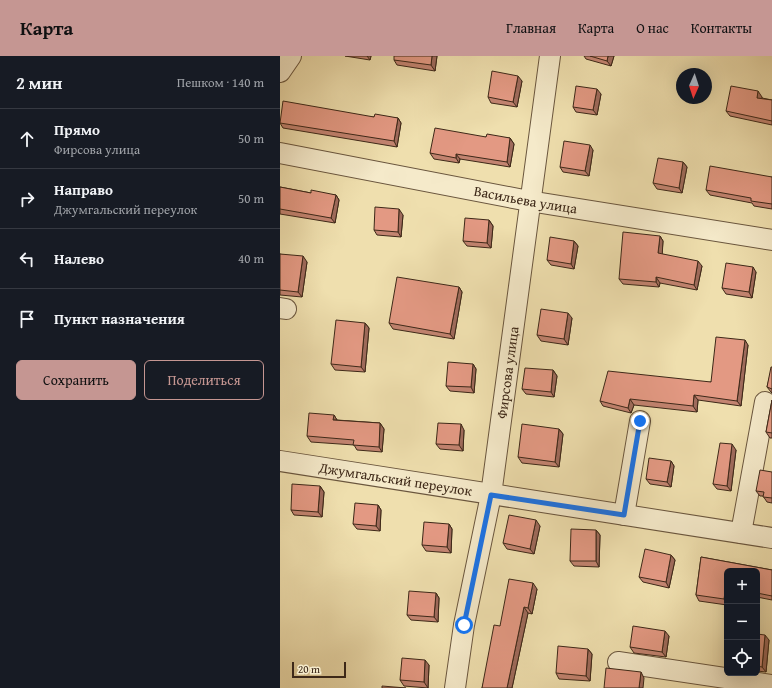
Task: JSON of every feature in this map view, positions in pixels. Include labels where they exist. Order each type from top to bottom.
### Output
[{"type":"street","points":[[280,72],[291,56]]},
{"type":"street","name":"Фирсова улица","points":[[455,688],[464,625],[491,495],[529,201],[550,56]]},
{"type":"street","name":"Васильева улица","points":[[280,152],[529,201],[772,240]]},
{"type":"street","points":[[741,533],[765,402]]},
{"type":"street","points":[[624,515],[640,421]]},
{"type":"street","name":"Джумгальский переулок","points":[[280,461],[772,538]]},
{"type":"street","points":[[618,662],[772,685]]},
{"type":"building","points":[[394,56],[432,56],[431,65],[394,60]]},
{"type":"building","points":[[590,56],[608,56],[607,61]]},
{"type":"building","points":[[492,71],[518,76],[513,102],[488,97]]},
{"type":"building","points":[[576,86],[597,89],[593,110],[573,107]]},
{"type":"building","points":[[731,86],[758,91],[757,98],[772,100],[772,121],[726,111]]},
{"type":"building","points":[[283,101],[374,117],[375,114],[398,118],[394,141],[280,123]]},
{"type":"building","points":[[435,128],[486,137],[487,134],[510,138],[507,162],[456,154],[456,158],[430,153]]},
{"type":"building","points":[[564,141],[590,145],[585,171],[560,167]]},
{"type":"building","points":[[658,158],[683,162],[679,188],[653,183]]},
{"type":"building","points":[[710,166],[772,177],[772,204],[751,201],[751,198],[706,190]]},
{"type":"building","points":[[280,187],[311,193],[311,190],[336,195],[331,218],[280,209]]},
{"type":"building","points":[[375,207],[399,209],[398,232],[374,230]]},
{"type":"building","points":[[465,218],[489,220],[487,243],[463,241]]},
{"type":"building","points":[[623,232],[660,236],[658,253],[698,261],[694,285],[656,277],[656,282],[619,279]]},
{"type":"building","points":[[550,237],[574,241],[571,264],[547,260]]},
{"type":"building","points":[[280,254],[303,256],[298,292],[280,290]]},
{"type":"building","points":[[726,263],[753,267],[749,292],[722,288]]},
{"type":"building","points":[[397,277],[459,287],[450,334],[389,323]]},
{"type":"building","points":[[541,309],[568,313],[564,339],[537,335]]},
{"type":"building","points":[[336,320],[365,323],[361,367],[331,364]]},
{"type":"building","points":[[716,337],[745,340],[737,401],[694,395],[693,406],[630,399],[628,408],[600,401],[608,371],[711,382]]},
{"type":"building","points":[[448,362],[473,364],[471,387],[446,386]]},
{"type":"building","points":[[772,367],[772,389],[767,387]]},
{"type":"building","points":[[525,368],[553,370],[551,392],[522,389]]},
{"type":"building","points":[[772,400],[772,433],[766,432]]},
{"type":"building","points":[[309,413],[334,415],[333,420],[380,423],[379,447],[353,445],[354,440],[307,436]]},
{"type":"building","points":[[438,423],[461,424],[459,445],[436,444]]},
{"type":"building","points":[[522,424],[559,429],[555,462],[518,457]]},
{"type":"building","points":[[720,443],[732,444],[727,486],[713,484]]},
{"type":"building","points":[[649,458],[671,461],[667,482],[646,479]]},
{"type":"building","points":[[760,470],[772,472],[772,498],[763,497],[764,492],[756,491]]},
{"type":"building","points":[[292,484],[320,486],[318,512],[291,510]]},
{"type":"building","points":[[355,503],[378,505],[376,526],[353,524]]},
{"type":"building","points":[[509,515],[536,520],[530,549],[503,543]]},
{"type":"building","points":[[424,522],[449,524],[447,547],[422,545]]},
{"type":"building","points":[[571,529],[596,530],[596,561],[570,561]]},
{"type":"building","points":[[645,549],[671,555],[666,582],[639,577]]},
{"type":"building","points":[[701,557],[772,570],[772,596],[760,594],[760,568],[724,568],[724,599],[696,595]]},
{"type":"building","points":[[509,579],[533,583],[528,608],[524,607],[507,688],[482,688],[494,625],[500,626]]},
{"type":"building","points":[[409,591],[436,593],[434,617],[407,615]]},
{"type":"building","points":[[633,626],[665,631],[662,652],[630,647]]},
{"type":"building","points":[[760,634],[765,635],[762,667],[760,667]]},
{"type":"building","points":[[558,646],[588,649],[586,676],[556,673]]},
{"type":"building","points":[[402,658],[425,660],[424,682],[400,680]]},
{"type":"building","points":[[606,668],[641,672],[639,688],[604,688]]},
{"type":"building","points":[[382,686],[406,688],[382,688]]},
{"type":"route","points":[[464,625],[491,495],[624,515],[640,421]]}]
